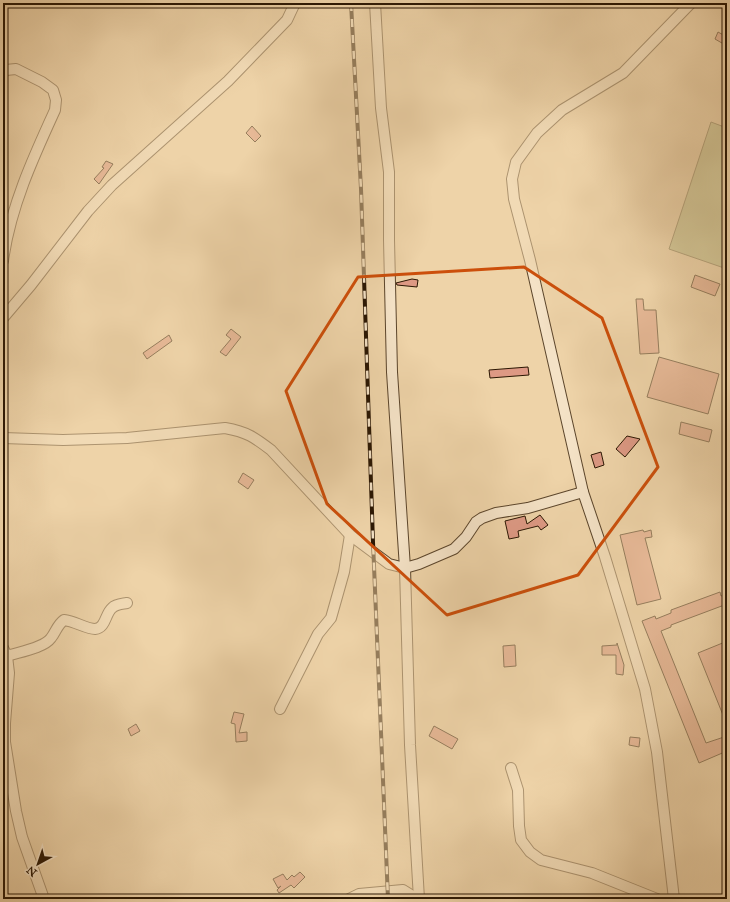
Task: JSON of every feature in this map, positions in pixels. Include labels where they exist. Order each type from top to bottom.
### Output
[{"type":"street","points":[[3,318],[31,285],[88,211],[112,185],[228,81],[288,20],[295,3]]},
{"type":"street","points":[[375,3],[381,108],[389,172],[392,372],[405,568],[411,753],[419,899]]},
{"type":"street","points":[[674,899],[657,752],[645,689],[584,492],[530,260],[514,199],[512,179],[516,162],[537,133],[562,110],[623,72],[691,3]]},
{"type":"street","points":[[3,73],[6,70],[16,69],[42,82],[53,90],[56,100],[55,110],[17,202],[8,229],[3,262]]},
{"type":"street","points":[[3,438],[63,440],[127,438],[225,428],[241,431],[256,439],[271,450],[350,535],[389,564],[405,568],[419,564],[454,548],[466,537],[476,522],[482,518],[496,513],[528,508],[584,492]]},
{"type":"street","points":[[280,709],[318,634],[331,618],[344,572],[350,535]]},
{"type":"street","points":[[44,899],[22,837],[16,812],[5,742],[8,673],[5,652],[44,644],[51,639],[59,624],[64,620],[94,629],[100,627],[105,622],[112,608],[117,605],[127,603]]},
{"type":"street","points":[[512,768],[518,790],[521,840],[530,852],[541,860],[592,873],[657,899]]},
{"type":"street","points":[[349,899],[359,894],[403,890],[411,894],[414,899]]},
{"type":"highlighted area","points":[[524,267],[602,318],[658,467],[578,575],[447,615],[327,504],[286,391],[358,277]]},
{"type":"green space","points":[[711,122],[727,128],[727,269],[669,249]]},
{"type":"building","points":[[718,32],[727,37],[727,46],[715,39]]},
{"type":"building","points":[[252,126],[261,136],[255,142],[246,133]]},
{"type":"building","points":[[106,161],[113,164],[99,184],[94,179],[104,168],[102,167]]},
{"type":"building","points":[[695,275],[720,284],[715,296],[691,287]]},
{"type":"building","points":[[412,279],[418,280],[417,287],[397,285],[396,283]]},
{"type":"building","points":[[636,299],[643,299],[644,310],[656,310],[659,353],[640,354]]},
{"type":"building","points":[[231,329],[241,337],[226,356],[220,352],[231,339],[226,335]]},
{"type":"building","points":[[169,335],[172,341],[147,359],[143,353]]},
{"type":"building","points":[[659,357],[719,374],[708,414],[647,397]]},
{"type":"building","points":[[528,367],[529,375],[490,378],[489,370]]},
{"type":"building","points":[[681,422],[712,430],[709,442],[679,434]]},
{"type":"building","points":[[627,436],[640,439],[625,457],[616,449]]},
{"type":"building","points":[[601,452],[604,465],[595,468],[591,455]]},
{"type":"building","points":[[243,473],[254,480],[248,489],[238,482]]},
{"type":"building","points":[[540,515],[548,525],[541,530],[538,526],[518,531],[519,537],[509,539],[505,521],[525,516],[527,524]]},
{"type":"building","points":[[643,530],[644,532],[651,530],[652,537],[645,538],[661,599],[637,605],[620,535]]},
{"type":"building","points":[[720,592],[721,596],[727,594],[727,604],[671,625],[671,627],[661,631],[706,743],[727,736],[727,751],[699,763],[642,621],[655,616],[656,619],[671,613],[671,610]]},
{"type":"building","points":[[725,642],[727,648],[727,725],[698,653]]},
{"type":"building","points":[[617,643],[624,665],[623,675],[616,674],[616,655],[602,655],[602,646],[617,645]]},
{"type":"building","points":[[515,645],[516,666],[504,667],[503,646]]},
{"type":"building","points":[[234,712],[244,714],[239,733],[247,732],[247,741],[236,742],[235,724],[231,723]]},
{"type":"building","points":[[136,724],[140,731],[131,736],[128,729]]},
{"type":"building","points":[[434,726],[458,739],[452,749],[429,736]]},
{"type":"building","points":[[630,737],[640,738],[639,747],[629,745]]},
{"type":"building","points":[[300,872],[305,877],[294,888],[291,885],[279,893],[277,890],[281,886],[278,888],[273,879],[283,874],[287,880],[292,875],[294,877]]},
{"type":"railway","points":[[351,3],[361,189],[373,542],[388,899]]}]
